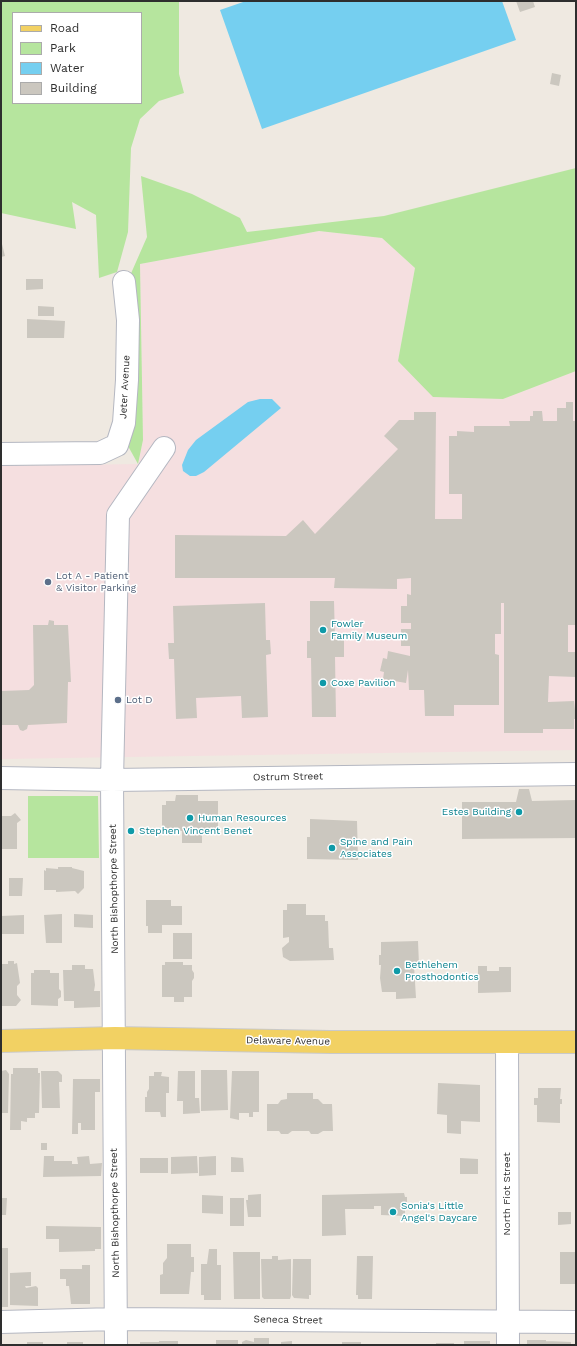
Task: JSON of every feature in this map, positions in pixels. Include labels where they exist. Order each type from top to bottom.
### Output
[{"type":"main road","name":"Delaware Avenue","points":[[1,1041],[115,1038],[330,1042],[576,1042]]},
{"type":"street","name":"Jeter Avenue","points":[[1,454],[100,453],[118,445],[124,423],[127,380],[128,320],[124,282]]},
{"type":"street","name":"North Bishopthorpe Street","points":[[116,1345],[112,780],[118,515],[164,448]]},
{"type":"street","name":"Ostrum Street","points":[[1,778],[112,780],[576,774]]},
{"type":"street","name":"North Fiot Street","points":[[507,1042],[508,1345]]},
{"type":"street","name":"Seneca Street","points":[[1,1322],[116,1319],[509,1323],[576,1322]]},
{"type":"shaded area","points":[[319,231],[382,238],[415,268],[398,361],[503,399],[576,371],[576,750],[1,759],[1,466],[138,464],[143,440],[140,264]]},
{"type":"green space","points":[[1,1],[179,1],[179,74],[184,93],[159,101],[140,119],[131,148],[128,232],[117,272],[99,278],[96,215],[72,202],[76,229],[1,213]]},
{"type":"green space","points":[[576,168],[576,371],[503,399],[433,397],[398,361],[415,268],[382,238],[319,231],[140,264],[143,440],[138,464],[128,446],[129,278],[147,237],[141,176],[192,194],[240,218],[247,232],[384,216]]},
{"type":"green space","points":[[28,796],[98,796],[99,858],[28,858]]},
{"type":"water","points":[[246,1],[502,1],[516,40],[262,129],[220,10]]},
{"type":"water","points":[[260,399],[272,399],[281,408],[204,472],[196,476],[190,476],[183,471],[182,465],[188,450],[196,440],[248,402]]},
{"type":"building","points":[[516,1],[533,1],[535,7],[520,12]]},
{"type":"building","points":[[552,73],[561,75],[559,86],[550,84]]},
{"type":"building","points":[[1,240],[5,256],[1,257]]},
{"type":"building","points":[[26,279],[43,279],[43,289],[26,290]]},
{"type":"building","points":[[38,306],[54,307],[54,316],[38,316]]},
{"type":"building","points":[[27,319],[65,321],[64,338],[27,338]]},
{"type":"building","points":[[566,402],[573,402],[573,421],[576,421],[576,625],[568,625],[568,652],[576,652],[576,677],[549,676],[548,702],[574,701],[576,719],[574,719],[574,729],[543,729],[543,733],[504,733],[504,603],[501,603],[501,634],[495,634],[495,654],[499,655],[499,705],[454,705],[454,716],[425,716],[424,690],[409,690],[408,670],[406,683],[383,679],[384,672],[380,671],[383,658],[387,659],[388,651],[410,656],[410,646],[401,646],[401,629],[411,629],[411,623],[401,623],[401,606],[407,606],[407,594],[411,595],[411,578],[397,579],[397,589],[334,588],[335,578],[175,578],[175,535],[286,536],[303,520],[315,534],[398,449],[384,436],[399,420],[414,420],[414,412],[436,412],[435,519],[462,519],[462,494],[449,494],[449,436],[457,436],[457,431],[474,432],[474,426],[510,426],[509,421],[530,421],[530,416],[533,416],[533,411],[542,411],[543,421],[557,421],[557,408],[566,408]]},
{"type":"building","name":"Coxe Pavilion","points":[[310,601],[334,601],[335,640],[344,640],[344,657],[335,657],[336,717],[312,717],[311,658],[307,658],[307,641],[310,641]]},
{"type":"building","points":[[265,603],[266,640],[270,640],[271,654],[266,655],[268,717],[242,718],[241,696],[196,698],[197,718],[176,719],[174,659],[169,659],[168,643],[174,643],[173,606]]},
{"type":"building","points":[[49,620],[54,621],[54,625],[68,625],[71,682],[68,682],[67,723],[28,725],[27,729],[23,731],[20,730],[18,725],[1,725],[1,691],[29,690],[34,685],[33,625],[48,625]]},
{"type":"building","name":"Estes Building","points":[[519,789],[529,789],[532,801],[576,800],[576,838],[462,839],[462,802],[516,802]]},
{"type":"building","name":"Human Resources","points":[[176,795],[198,795],[198,801],[218,801],[218,831],[202,831],[202,843],[182,843],[182,831],[162,831],[162,805],[166,805],[166,801],[175,801]]},
{"type":"building","points":[[15,813],[21,820],[17,823],[17,849],[1,849],[1,816],[11,816]]},
{"type":"building","name":"Spine and Pain Associates","points":[[310,819],[357,821],[358,860],[307,859],[307,837],[310,837]]},
{"type":"building","points":[[58,867],[72,867],[84,871],[84,888],[78,894],[75,891],[56,892],[56,890],[44,890],[44,870],[46,871],[46,868],[58,869]]},
{"type":"building","points":[[9,878],[23,878],[22,896],[9,896]]},
{"type":"building","points":[[146,900],[171,900],[171,906],[182,906],[182,925],[162,925],[162,933],[148,933],[148,926],[146,926]]},
{"type":"building","points":[[287,904],[306,904],[306,915],[325,915],[325,921],[328,921],[329,948],[333,948],[334,960],[290,961],[283,957],[282,948],[289,942],[289,937],[283,938],[283,910],[287,910]]},
{"type":"building","points":[[62,914],[62,943],[46,943],[44,915]]},
{"type":"building","points":[[74,914],[93,915],[93,928],[74,927]]},
{"type":"building","points":[[24,915],[24,934],[1,934],[1,916]]},
{"type":"building","points":[[173,933],[192,933],[192,959],[173,959]]},
{"type":"building","name":"Bethlehem Prosthodontics","points":[[418,941],[419,965],[414,965],[416,998],[396,999],[396,992],[382,992],[380,978],[381,965],[379,965],[381,942]]},
{"type":"building","points":[[8,961],[14,961],[14,964],[17,963],[20,983],[17,986],[17,995],[21,1000],[16,1006],[1,1006],[1,964],[8,964]]},
{"type":"building","points":[[165,962],[183,962],[183,965],[192,965],[194,978],[192,981],[192,997],[184,997],[184,1002],[174,1002],[174,997],[162,997],[162,965],[165,965]]},
{"type":"building","points":[[72,965],[85,965],[85,969],[93,969],[95,985],[94,991],[100,991],[100,1007],[74,1008],[74,1001],[64,1001],[63,970],[72,970]]},
{"type":"building","points":[[478,966],[487,966],[487,971],[499,971],[499,967],[511,967],[511,992],[478,993]]},
{"type":"building","points":[[34,970],[50,970],[50,973],[59,973],[59,989],[61,991],[61,997],[58,999],[58,1006],[31,1005],[31,973],[34,973]]},
{"type":"building","points":[[13,1068],[38,1068],[38,1073],[40,1073],[39,1113],[35,1113],[35,1118],[27,1118],[27,1122],[21,1121],[21,1130],[10,1130],[11,1074],[13,1074]]},
{"type":"building","points":[[6,1070],[9,1074],[8,1113],[1,1113],[1,1071]]},
{"type":"building","points":[[201,1070],[227,1070],[228,1110],[201,1111]]},
{"type":"building","points":[[41,1071],[58,1071],[62,1075],[62,1082],[59,1082],[60,1108],[42,1108]]},
{"type":"building","points":[[178,1071],[195,1071],[195,1098],[199,1098],[200,1113],[183,1114],[183,1101],[177,1101]]},
{"type":"building","points":[[232,1071],[259,1071],[259,1112],[253,1112],[253,1117],[249,1117],[249,1113],[239,1113],[239,1120],[230,1118]]},
{"type":"building","points":[[154,1072],[162,1072],[161,1076],[169,1077],[169,1093],[166,1093],[166,1117],[161,1117],[160,1112],[145,1112],[145,1097],[147,1097],[147,1092],[149,1089],[149,1076],[154,1076]]},
{"type":"building","points":[[73,1079],[100,1079],[100,1092],[95,1092],[95,1130],[81,1130],[81,1123],[78,1123],[78,1134],[72,1134]]},
{"type":"building","points":[[438,1083],[480,1085],[480,1122],[461,1121],[461,1134],[447,1133],[447,1115],[437,1114]]},
{"type":"building","points":[[538,1088],[561,1088],[560,1099],[562,1099],[562,1104],[560,1104],[560,1123],[537,1122],[537,1105],[534,1105],[534,1098],[538,1098]]},
{"type":"building","points":[[287,1093],[313,1093],[313,1099],[318,1099],[323,1104],[332,1104],[333,1131],[323,1131],[318,1134],[311,1134],[309,1131],[292,1131],[288,1134],[281,1134],[279,1131],[267,1131],[267,1104],[278,1104],[281,1100],[287,1099]]},
{"type":"building","points":[[41,1143],[47,1143],[47,1150],[41,1150]]},
{"type":"building","points":[[44,1156],[54,1156],[54,1161],[72,1161],[72,1164],[78,1164],[77,1157],[89,1156],[90,1164],[102,1163],[101,1176],[43,1177]]},
{"type":"building","points":[[197,1156],[198,1173],[171,1174],[171,1157]]},
{"type":"building","points":[[216,1156],[216,1175],[199,1176],[199,1157]]},
{"type":"building","points":[[231,1157],[243,1158],[244,1172],[231,1172]]},
{"type":"building","points":[[140,1158],[168,1158],[168,1173],[140,1173]]},
{"type":"building","points":[[460,1158],[478,1159],[478,1174],[460,1174]]},
{"type":"building","name":"Sonia's Little Angel's Daycare","points":[[404,1193],[405,1197],[407,1197],[407,1202],[405,1202],[405,1216],[381,1215],[381,1206],[374,1206],[374,1209],[345,1209],[346,1235],[322,1236],[322,1195]]},
{"type":"building","points":[[261,1194],[261,1217],[248,1217],[246,1200],[248,1200],[248,1195]]},
{"type":"building","points":[[202,1195],[223,1196],[223,1214],[202,1213]]},
{"type":"building","points":[[1,1198],[7,1198],[6,1215],[1,1215]]},
{"type":"building","points":[[230,1198],[244,1198],[244,1226],[230,1226]]},
{"type":"building","points":[[558,1212],[571,1212],[571,1224],[558,1225]]},
{"type":"building","points":[[46,1226],[101,1227],[101,1249],[95,1249],[95,1251],[59,1252],[59,1239],[46,1239]]},
{"type":"building","points":[[167,1244],[191,1244],[191,1257],[194,1257],[194,1272],[191,1272],[189,1294],[160,1294],[160,1275],[163,1274],[163,1263],[167,1258]]},
{"type":"building","points":[[2,1248],[8,1248],[8,1307],[1,1307]]},
{"type":"building","points":[[209,1249],[217,1249],[217,1265],[221,1265],[221,1300],[204,1300],[204,1295],[201,1295],[201,1264],[207,1264]]},
{"type":"building","points":[[233,1252],[260,1252],[260,1299],[234,1299]]},
{"type":"building","points":[[560,1252],[576,1252],[576,1284],[560,1284]]},
{"type":"building","points":[[272,1256],[278,1256],[278,1260],[291,1259],[290,1299],[264,1299],[262,1297],[261,1259],[272,1259]]},
{"type":"building","points":[[357,1256],[373,1256],[372,1299],[358,1299],[358,1295],[356,1295]]},
{"type":"building","points":[[293,1259],[311,1259],[311,1295],[309,1295],[309,1299],[294,1298],[292,1295]]},
{"type":"building","points":[[82,1265],[90,1265],[90,1304],[71,1304],[69,1286],[66,1286],[66,1279],[60,1279],[60,1269],[82,1269]]},
{"type":"building","points":[[31,1272],[31,1286],[25,1286],[26,1288],[36,1286],[38,1288],[38,1306],[10,1305],[10,1273]]},
{"type":"building","points":[[254,1338],[269,1338],[269,1345],[242,1345],[242,1342],[246,1340],[254,1342]]},
{"type":"building","points":[[216,1340],[238,1340],[238,1345],[216,1345]]},
{"type":"building","points":[[527,1340],[546,1340],[546,1345],[527,1345]]},
{"type":"building","points":[[159,1341],[178,1341],[178,1345],[159,1345]]},
{"type":"building","points":[[292,1341],[292,1345],[281,1345],[281,1342]]},
{"type":"building","points":[[464,1341],[490,1341],[490,1345],[464,1345]]},
{"type":"building","points":[[546,1341],[571,1342],[571,1345],[546,1345]]},
{"type":"building","points":[[27,1342],[43,1342],[43,1345],[27,1345]]},
{"type":"building","points":[[67,1342],[83,1342],[83,1345],[67,1345]]},
{"type":"building","points":[[140,1342],[159,1342],[159,1345],[140,1345]]},
{"type":"building","points":[[342,1342],[361,1342],[361,1345],[342,1345]]},
{"type":"building","points":[[436,1343],[454,1343],[454,1345],[436,1345]]},
{"type":"place","name":"Lot A - Patient & Visitor Parking","points":[[48,582]]},
{"type":"place","name":"Fowler Family Museum","points":[[323,630]]},
{"type":"place","name":"Coxe Pavilion","points":[[323,683]]},
{"type":"place","name":"Lot D","points":[[118,700]]},
{"type":"place","name":"Estes Building","points":[[519,812]]},
{"type":"place","name":"Human Resources","points":[[190,818]]},
{"type":"place","name":"Stephen Vincent Benet","points":[[131,831]]},
{"type":"place","name":"Spine and Pain Associates","points":[[332,848]]},
{"type":"place","name":"Bethlehem Prosthodontics","points":[[397,971]]},
{"type":"place","name":"Sonia's Little Angel's Daycare","points":[[393,1212]]}]
